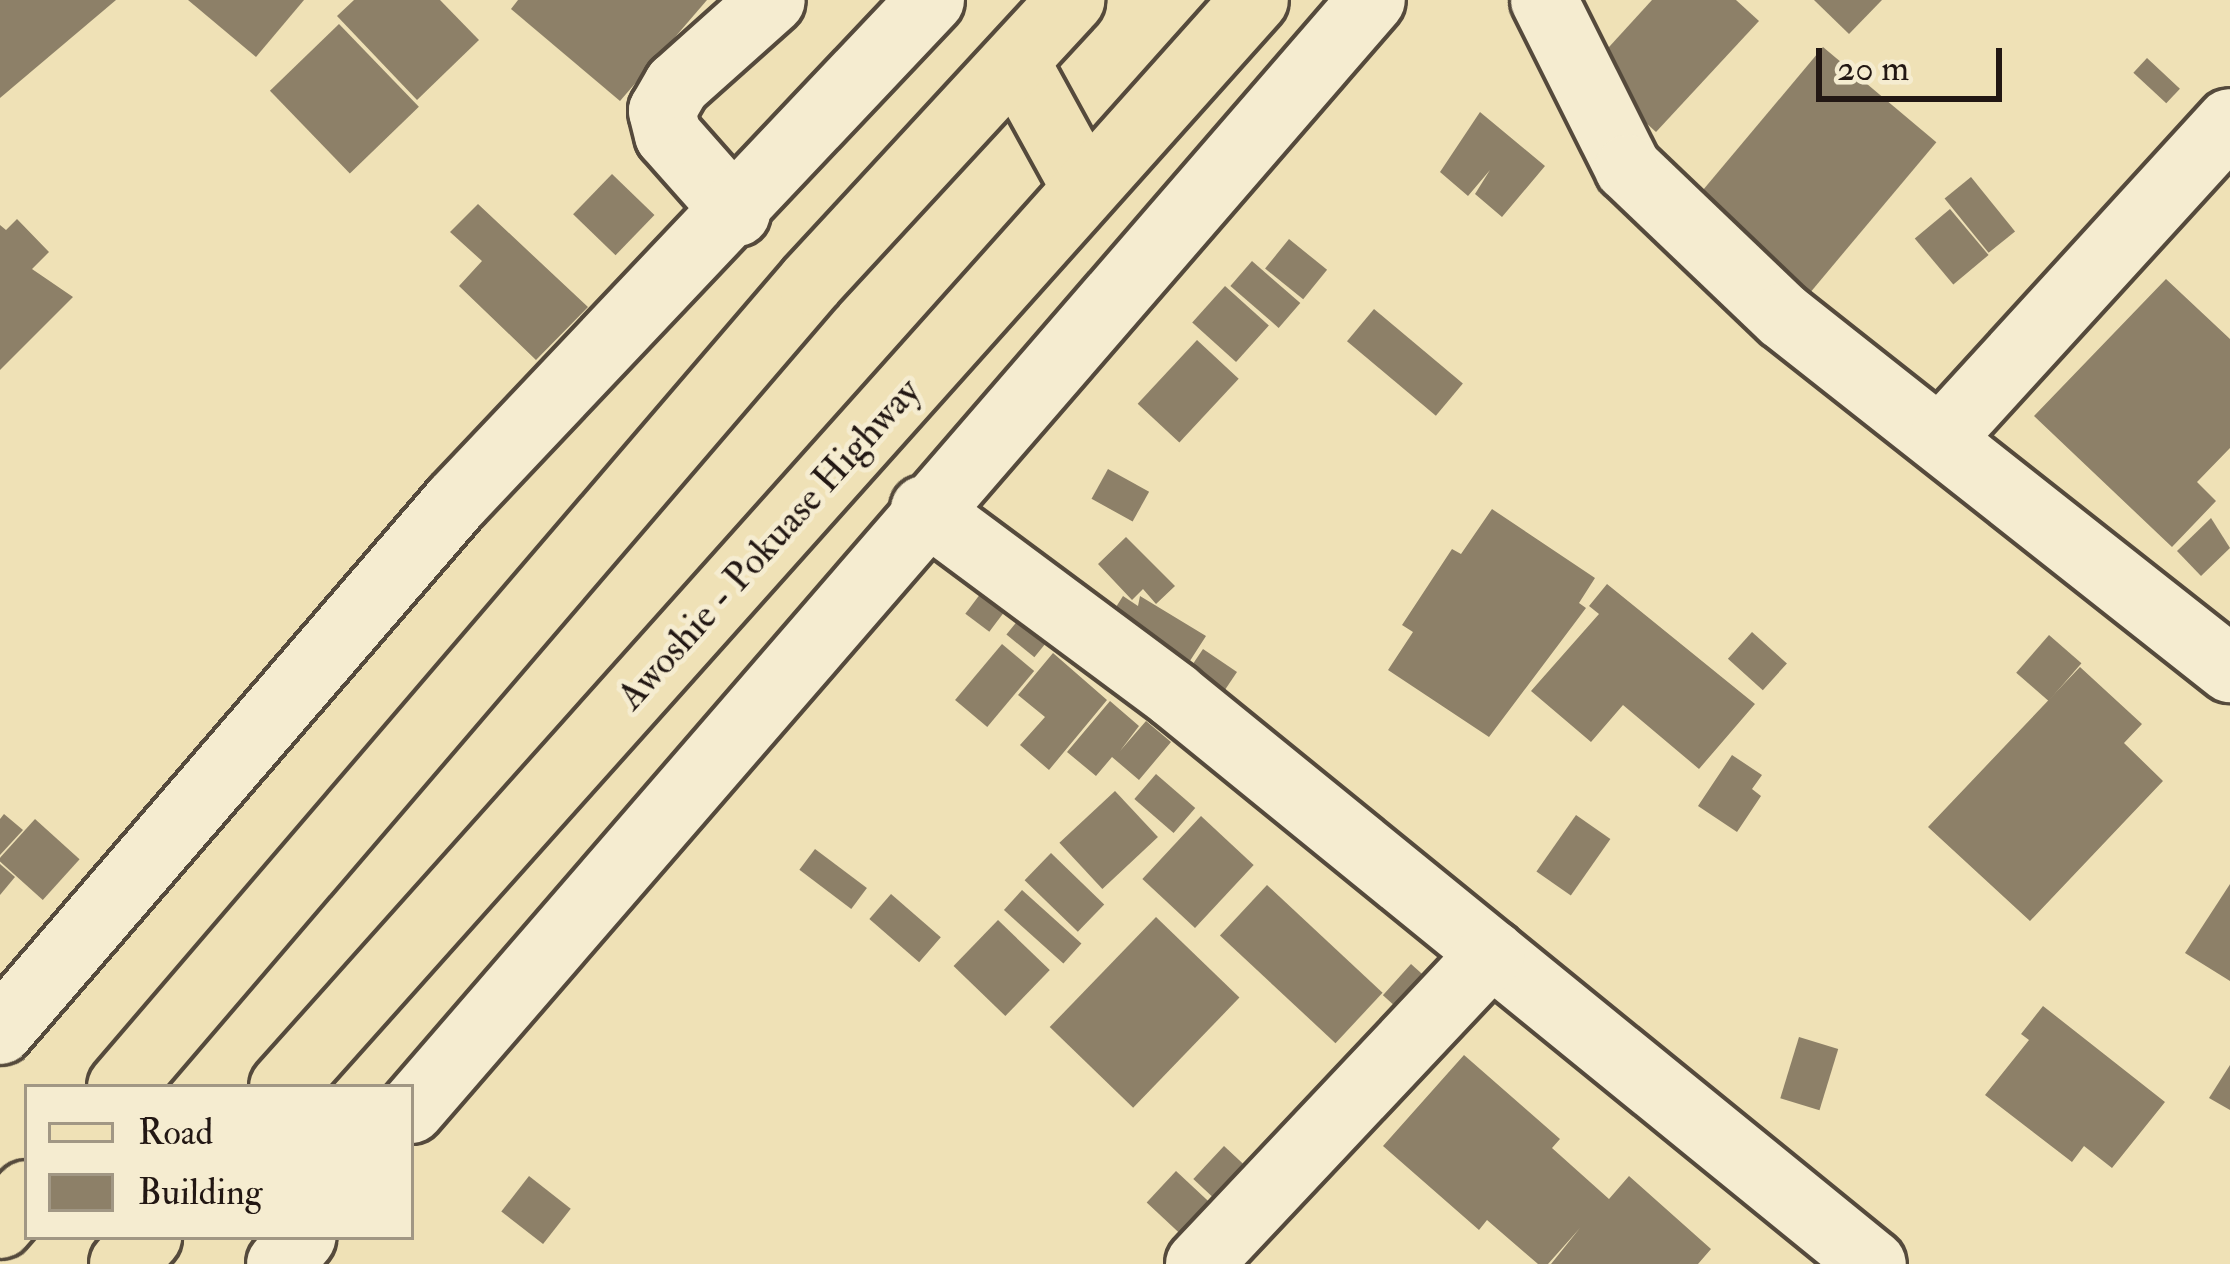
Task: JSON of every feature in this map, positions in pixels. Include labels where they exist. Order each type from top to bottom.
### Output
[{"type":"main road","points":[[124,1084],[811,282],[1017,64],[1071,0]]},
{"type":"main road","name":"Awoshie - Pokuase Highway","points":[[286,1084],[1255,0]]},
{"type":"main road","points":[[1017,64],[1084,186]]},
{"type":"main road","points":[[0,1225],[24,1198]]},
{"type":"main road","points":[[123,1264],[145,1240]]},
{"type":"street","points":[[737,213],[668,135],[662,111],[677,86],[772,0]]},
{"type":"street","points":[[0,1031],[456,502],[737,213],[931,0]]},
{"type":"street","points":[[414,1106],[924,508],[1372,0]]},
{"type":"street","points":[[1544,0],[1628,169],[1783,316],[1943,436],[2230,669]]},
{"type":"street","points":[[1943,436],[2227,132]]},
{"type":"street","points":[[924,508],[1174,694],[1874,1264]]},
{"type":"street","points":[[1199,1264],[1492,952]]},
{"type":"street","points":[[280,1264],[300,1240]]},
{"type":"building","points":[[0,0],[116,0],[0,98]]},
{"type":"building","points":[[188,0],[304,0],[256,57]]},
{"type":"building","points":[[354,0],[440,0],[479,40],[417,100],[337,16]]},
{"type":"building","points":[[518,0],[707,0],[620,101],[511,9]]},
{"type":"building","points":[[1652,0],[1736,0],[1759,21],[1656,132],[1588,70]]},
{"type":"building","points":[[1814,0],[1882,0],[1849,34]]},
{"type":"building","points":[[339,24],[419,107],[350,173],[270,91]]},
{"type":"building","points":[[1823,47],[1936,142],[1806,298],[1693,203]]},
{"type":"building","points":[[2147,58],[2180,89],[2166,103],[2133,73]]},
{"type":"building","points":[[1480,112],[1545,166],[1502,217],[1475,194],[1490,170],[1468,196],[1440,172]]},
{"type":"building","points":[[612,174],[654,215],[616,255],[573,214]]},
{"type":"building","points":[[1971,177],[2015,231],[1989,253],[1945,198]]},
{"type":"building","points":[[478,204],[588,307],[536,360],[459,286],[482,261],[450,232]]},
{"type":"building","points":[[1950,209],[1989,255],[1953,285],[1915,239]]},
{"type":"building","points":[[17,219],[49,252],[32,269],[73,297],[0,370],[0,225],[6,230]]},
{"type":"building","points":[[1289,239],[1327,270],[1303,299],[1265,269]]},
{"type":"building","points":[[1252,261],[1300,303],[1279,328],[1230,286]]},
{"type":"building","points":[[2166,279],[2230,339],[2230,448],[2197,482],[2216,501],[2172,547],[2034,416]]},
{"type":"building","points":[[1225,286],[1269,325],[1236,362],[1192,322]]},
{"type":"building","points":[[1374,309],[1463,384],[1436,416],[1347,341]]},
{"type":"building","points":[[1197,340],[1239,379],[1179,443],[1138,404]]},
{"type":"building","points":[[1108,469],[1149,492],[1133,522],[1092,499]]},
{"type":"building","points":[[1492,509],[1595,578],[1579,603],[1586,608],[1489,737],[1388,670],[1413,632],[1402,625],[1452,549],[1461,554]]},
{"type":"building","points":[[2211,518],[2230,548],[2201,576],[2177,551]]},
{"type":"building","points":[[1126,537],[1175,586],[1156,604],[1143,589],[1132,600],[1098,564]]},
{"type":"building","points":[[1607,584],[1755,704],[1699,769],[1623,705],[1591,742],[1531,691],[1599,614],[1589,606]]},
{"type":"building","points":[[984,589],[1008,607],[989,632],[965,614]]},
{"type":"building","points":[[1123,596],[1138,606],[1140,596],[1206,636],[1186,667],[1109,618]]},
{"type":"building","points":[[1019,619],[1047,642],[1034,657],[1006,635]]},
{"type":"building","points":[[1752,632],[1787,663],[1763,690],[1728,659]]},
{"type":"building","points":[[2049,635],[2081,663],[2049,701],[2016,673]]},
{"type":"building","points":[[1002,644],[1034,671],[987,727],[955,700]]},
{"type":"building","points":[[1203,649],[1237,672],[1223,693],[1189,670]]},
{"type":"building","points":[[1053,653],[1107,700],[1049,770],[1020,745],[1045,717],[1018,695]]},
{"type":"building","points":[[2080,667],[2142,724],[2124,743],[2163,781],[2030,921],[1928,827]]},
{"type":"building","points":[[1110,701],[1139,726],[1120,751],[1146,721],[1171,742],[1139,780],[1112,757],[1096,776],[1067,752]]},
{"type":"building","points":[[1732,755],[1762,775],[1752,789],[1761,796],[1737,832],[1698,806]]},
{"type":"building","points":[[1156,774],[1195,808],[1174,833],[1134,799]]},
{"type":"building","points":[[1115,791],[1158,837],[1102,889],[1059,843]]},
{"type":"building","points":[[4,814],[23,830],[0,855],[0,819]]},
{"type":"building","points":[[1576,815],[1610,839],[1571,896],[1536,872]]},
{"type":"building","points":[[1201,816],[1254,865],[1195,928],[1142,879]]},
{"type":"building","points":[[35,819],[80,859],[43,900],[0,861]]},
{"type":"building","points":[[815,849],[867,888],[851,909],[799,870]]},
{"type":"building","points":[[1051,853],[1104,904],[1078,932],[1025,880]]},
{"type":"building","points":[[0,864],[15,877],[0,895]]},
{"type":"building","points":[[2230,884],[2230,981],[2185,953]]},
{"type":"building","points":[[1267,885],[1383,993],[1335,1043],[1220,935]]},
{"type":"building","points":[[1022,890],[1081,944],[1063,964],[1004,910]]},
{"type":"building","points":[[891,894],[941,937],[919,962],[869,919]]},
{"type":"building","points":[[1156,917],[1239,998],[1133,1108],[1050,1027]]},
{"type":"building","points":[[998,920],[1050,970],[1005,1016],[954,966]]},
{"type":"building","points":[[1411,964],[1433,984],[1405,1015],[1383,995]]},
{"type":"building","points":[[2043,1006],[2165,1102],[2112,1168],[2084,1146],[2072,1162],[1985,1095],[2029,1040],[2021,1034]]},
{"type":"building","points":[[1799,1037],[1838,1049],[1819,1110],[1780,1098]]},
{"type":"building","points":[[1464,1055],[1560,1139],[1552,1148],[1609,1199],[1629,1176],[1711,1249],[1698,1264],[1551,1264],[1580,1228],[1548,1264],[1538,1264],[1487,1220],[1479,1230],[1383,1146]]},
{"type":"building","points":[[2230,1065],[2230,1110],[2209,1098]]},
{"type":"building","points":[[1224,1146],[1259,1179],[1228,1212],[1193,1179]]},
{"type":"building","points":[[1176,1171],[1222,1214],[1193,1245],[1147,1202]]},
{"type":"building","points":[[529,1176],[571,1209],[543,1244],[501,1211]]}]
